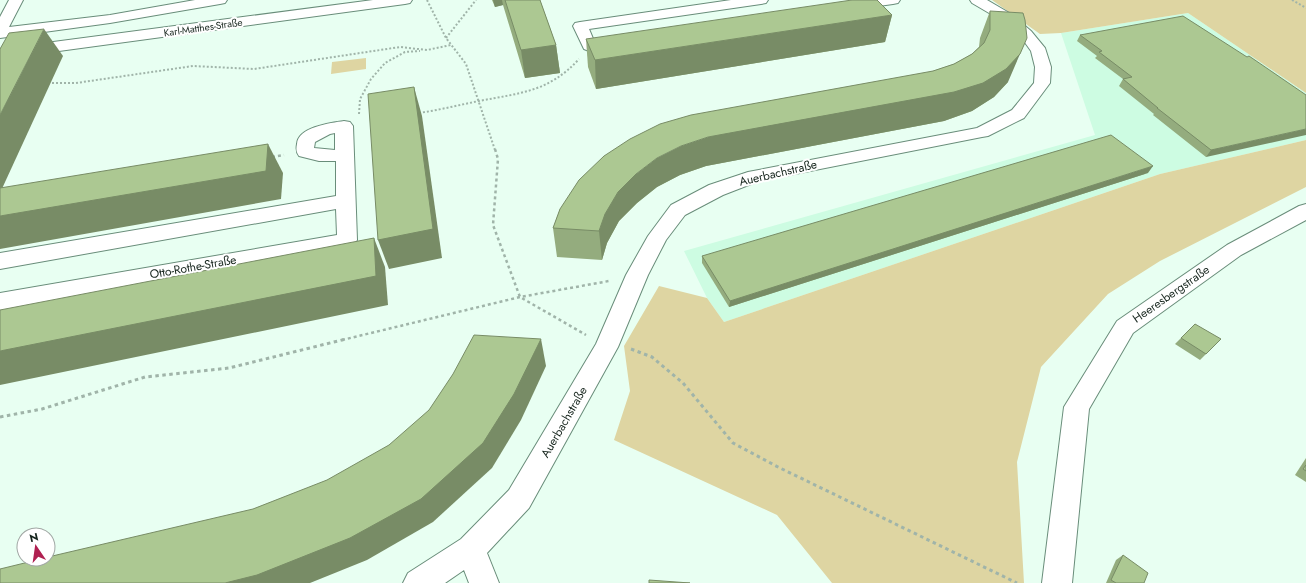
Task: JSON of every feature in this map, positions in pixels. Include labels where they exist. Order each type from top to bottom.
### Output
[{"type":"street","name":"Karl-Matthes-Straße","points":[[9,7],[0,32],[110,19],[220,0]]},
{"type":"street","name":"Karl-Matthes-Straße","points":[[0,54],[405,0]]},
{"type":"street","points":[[628,40],[589,46],[580,26],[761,0]]},
{"type":"street","points":[[839,8],[860,2],[894,0]]},
{"type":"street","name":"Auerbachstraße","points":[[418,583],[471,549],[519,499],[606,347],[637,275],[658,236],[678,210],[716,190],[754,176],[982,132],[1018,114],[1042,83],[1043,67],[1039,51],[1026,34],[1006,17],[977,0]]},
{"type":"street","points":[[344,126],[325,129],[306,140],[305,152],[318,155],[345,156]]},
{"type":"street","name":"Otto-Rothe-Straße","points":[[0,302],[347,240],[344,126]]},
{"type":"street","points":[[0,261],[346,201]]},
{"type":"street","name":"Heeresbergstraße","points":[[1058,583],[1077,407],[1125,326],[1234,250],[1306,211]]},
{"type":"street","points":[[471,549],[484,583]]},
{"type":"path","points":[[427,0],[446,38],[466,64],[498,159],[493,225],[520,297],[606,347],[624,346],[652,356],[683,383],[733,443],[778,467],[1017,583]]},
{"type":"path","points":[[446,38],[476,0]]},
{"type":"path","points":[[1292,0],[1306,8]]},
{"type":"path","points":[[344,126],[359,123],[360,99],[371,79],[385,63],[405,52],[427,50],[451,45]]},
{"type":"path","points":[[416,113],[529,92],[554,81],[570,71],[589,46]]},
{"type":"path","points":[[46,83],[76,83],[194,66],[254,69],[400,47],[427,50]]},
{"type":"path","points":[[265,158],[305,152]]},
{"type":"path","points":[[0,417],[42,409],[145,377],[229,368],[520,297],[637,275]]},
{"type":"shaded area","points":[[992,0],[1306,0],[1306,93],[1188,13],[1061,33],[1040,34]]},
{"type":"shaded area","points":[[1188,13],[1306,93],[1306,140],[1160,174],[724,322],[707,298],[684,251],[1095,135],[1061,33]]},
{"type":"shaded area","points":[[366,58],[366,69],[331,74],[332,62]]},
{"type":"shaded area","points":[[1306,140],[1306,187],[1160,261],[1108,294],[1041,367],[1017,462],[1024,583],[832,583],[777,515],[614,440],[630,391],[624,346],[659,286],[707,298],[724,322],[1160,174]]},
{"type":"building","points":[[505,0],[540,0],[556,45],[521,50]]},
{"type":"building","points":[[852,0],[877,0],[892,15],[595,60],[586,39]]},
{"type":"building","points":[[990,11],[1023,13],[1027,38],[1020,54],[1006,69],[983,83],[954,92],[708,137],[681,146],[657,158],[636,174],[618,192],[605,214],[599,231],[553,228],[560,209],[579,180],[604,156],[630,139],[660,124],[691,115],[933,71],[954,64],[972,54],[984,43],[990,30]]},
{"type":"building","points":[[1183,16],[1247,57],[1249,56],[1306,95],[1306,129],[1211,150],[1157,108],[1123,79],[1132,77],[1099,52],[1102,51],[1080,35]]},
{"type":"building","points":[[44,29],[0,115],[0,49],[9,33]]},
{"type":"building","points":[[414,87],[433,229],[378,240],[368,94]]},
{"type":"building","points":[[1111,135],[1153,166],[730,301],[702,256]]},
{"type":"building","points":[[268,144],[266,171],[0,216],[0,188]]},
{"type":"building","points":[[374,238],[376,276],[0,351],[0,310]]},
{"type":"building","points":[[1195,324],[1221,339],[1206,354],[1181,338]]},
{"type":"building","points":[[474,335],[541,339],[514,394],[483,443],[421,499],[350,538],[257,575],[225,583],[0,583],[0,569],[16,565],[16,567],[56,567],[56,555],[253,509],[327,480],[389,445],[429,410],[453,374]]},
{"type":"building","points":[[1123,555],[1148,573],[1144,583],[1116,583],[1111,580]]},
{"type":"building","points":[[649,580],[690,583],[649,583]]}]
